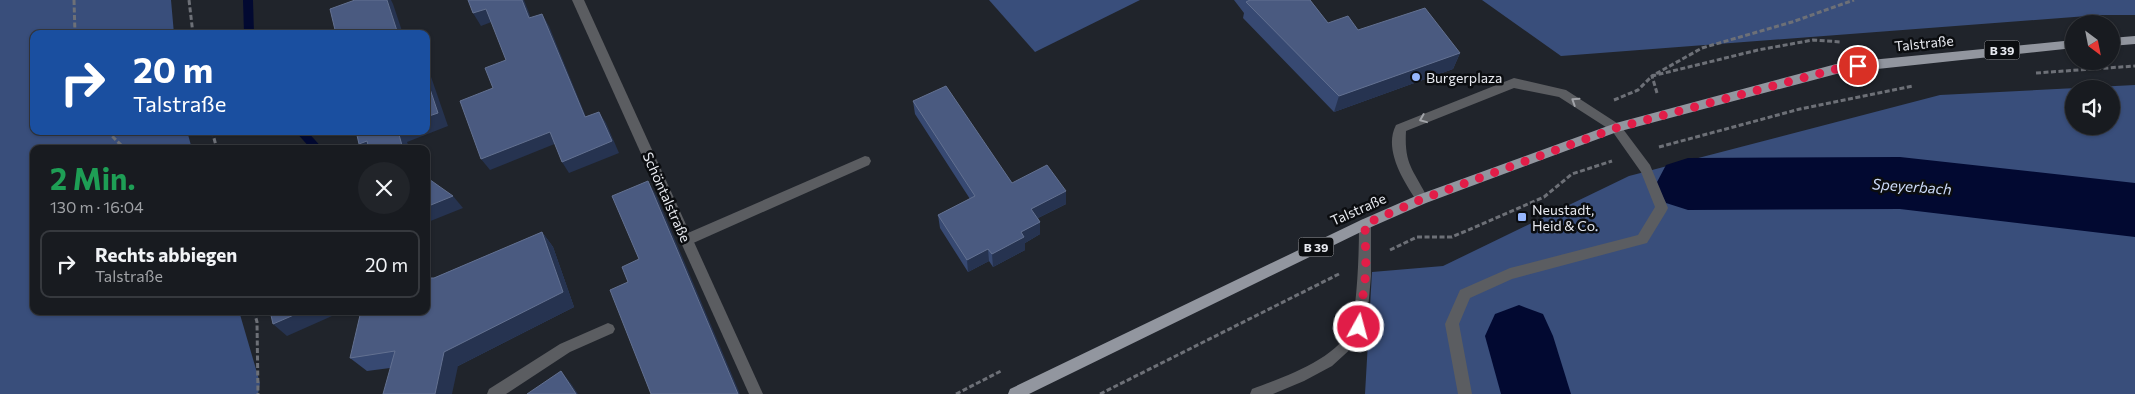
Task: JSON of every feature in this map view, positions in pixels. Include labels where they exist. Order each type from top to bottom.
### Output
[{"type":"main road","points":[[2120,41],[2135,40]]},
{"type":"main road","name":"Talstraße","points":[[1663,115],[1840,68],[2065,45]]},
{"type":"main road","name":"B 39","points":[[1616,128],[1663,115]]},
{"type":"main road","name":"Talstraße","points":[[1024,392],[1365,224],[1422,199],[1616,128]]},
{"type":"street","name":"Schöntalstraße","points":[[578,0],[756,394]]},
{"type":"street","points":[[1422,199],[1402,169],[1398,150],[1400,128],[1514,83],[1562,93],[1616,128],[1646,169],[1662,208],[1642,238],[1510,274],[1465,294],[1452,324],[1465,394]]},
{"type":"street","points":[[686,240],[865,161]]},
{"type":"street","points":[[1257,394],[1293,380],[1327,362],[1344,346],[1359,327],[1365,261],[1365,224]]},
{"type":"street","points":[[494,394],[565,348],[608,329]]},
{"type":"path","points":[[74,0],[75,30]]},
{"type":"path","points":[[189,0],[193,30]]},
{"type":"path","points":[[1663,115],[1652,76],[1702,48],[1792,22],[1854,0]]},
{"type":"path","points":[[2028,74],[2135,66]]},
{"type":"path","points":[[1100,394],[1365,261],[1417,237],[1452,236],[1544,197],[1572,174],[1800,108],[1920,85]]},
{"type":"path","points":[[111,135],[121,145]]},
{"type":"path","points":[[255,315],[257,322],[258,394]]},
{"type":"shaded area","points":[[0,0],[171,0],[174,30],[30,30],[30,135],[188,135],[191,145],[30,145],[30,315],[240,315],[260,383],[258,394],[0,394]]},
{"type":"shaded area","points":[[989,0],[1140,0],[1035,52]]},
{"type":"shaded area","points":[[1482,0],[2135,0],[2135,15],[2065,15],[2065,18],[1561,56]]},
{"type":"shaded area","points":[[2135,85],[2135,394],[1365,394],[1372,272],[1443,266],[1629,176],[1940,95],[2065,89],[2065,135],[2120,135],[2120,86]]},
{"type":"building","points":[[355,0],[387,0],[397,30],[335,30],[330,9]]},
{"type":"building","points":[[468,0],[522,0],[529,18],[542,14],[585,117],[599,112],[612,141],[562,162],[550,132],[481,159],[460,101],[493,88],[485,68],[506,60],[486,9],[473,13]]},
{"type":"building","points":[[1250,0],[1310,0],[1328,23],[1348,16],[1358,30],[1425,8],[1460,53],[1339,96],[1246,2]]},
{"type":"building","points":[[946,86],[1012,183],[1047,165],[1066,191],[1031,209],[1040,222],[1021,232],[1024,237],[992,254],[988,249],[967,260],[938,215],[975,196],[913,101]]},
{"type":"building","points":[[430,89],[438,113],[430,116]]},
{"type":"building","points":[[357,135],[399,135],[402,145],[368,145],[367,141],[359,144]]},
{"type":"building","points":[[430,180],[453,196],[430,205]]},
{"type":"building","points":[[648,181],[738,394],[651,394],[610,290],[628,282],[622,267],[639,259],[612,196]]},
{"type":"building","points":[[542,232],[563,292],[444,352],[435,394],[383,394],[395,351],[350,358],[360,315],[430,315],[430,278],[434,278]]},
{"type":"building","points":[[271,315],[294,315],[273,324]]},
{"type":"building","points":[[561,371],[576,394],[527,394]]},
{"type":"waterway","points":[[248,0],[249,30]]},
{"type":"waterway","points":[[304,135],[314,145]]},
{"type":"waterway","name":"Speyerbach","points":[[1688,184],[1900,183],[2135,210]]},
{"type":"waterway","name":"Speyerbach","points":[[1519,336],[1536,394]]},
{"type":"place","name":"Burgerplaza","points":[[1416,77]]},
{"type":"place","name":"Neustadt, Heid & Co.","points":[[1522,217]]},
{"type":"route","points":[[1359,327],[1366,272],[1365,224],[1422,199],[1616,128],[1840,68],[1858,66]]}]
